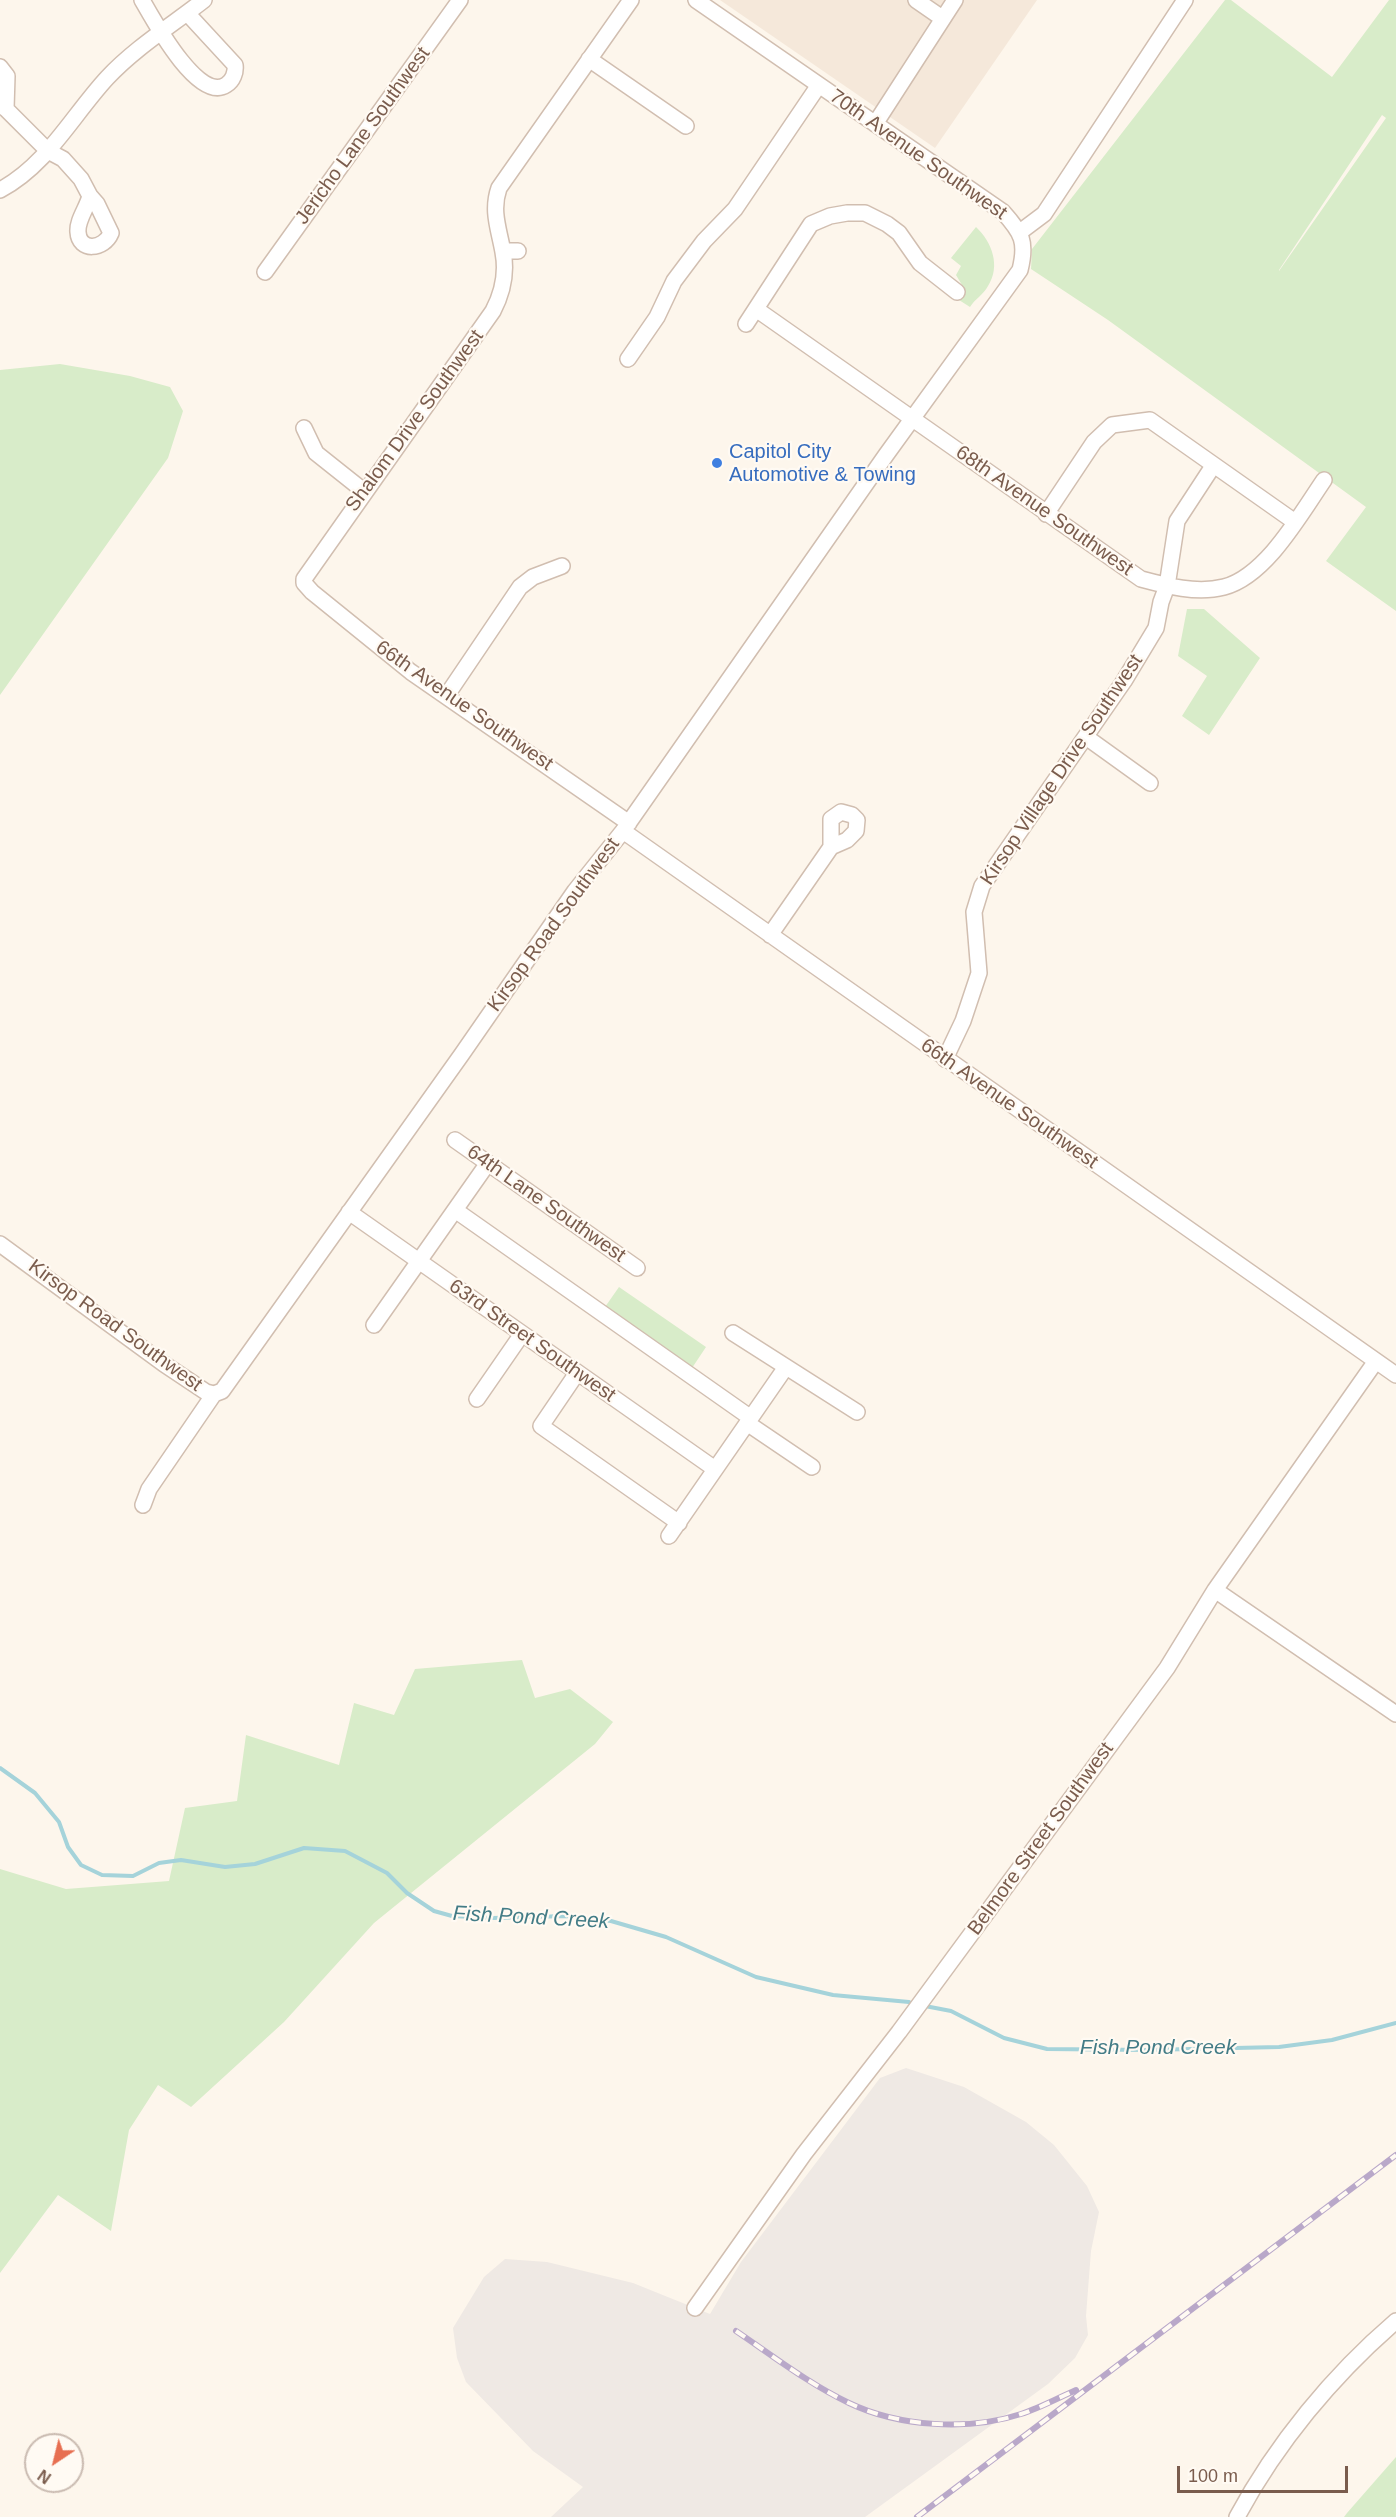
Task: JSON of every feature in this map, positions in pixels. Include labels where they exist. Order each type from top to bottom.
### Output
[{"type":"street","points":[[142,0],[173,51],[206,85],[218,89],[228,85],[236,71],[235,65],[187,14]]},
{"type":"street","points":[[0,190],[22,176],[48,151],[108,77],[204,0]]},
{"type":"street","name":"Jericho Lane Southwest","points":[[265,272],[460,0]]},
{"type":"street","name":"Shalom Drive Southwest","points":[[304,583],[307,573],[493,311],[511,251],[494,208],[499,188],[631,0]]},
{"type":"street","name":"70th Avenue Southwest","points":[[696,0],[994,204],[1020,232],[1044,214],[1185,0]]},
{"type":"street","points":[[916,0],[942,18]]},
{"type":"street","points":[[875,124],[955,0]]},
{"type":"street","points":[[589,59],[686,126]]},
{"type":"street","points":[[0,68],[7,76],[3,107],[48,151],[63,159],[81,179],[90,196]]},
{"type":"street","points":[[628,359],[657,317],[674,281],[704,241],[735,209],[819,85]]},
{"type":"street","points":[[746,324],[811,224],[830,216],[866,213],[877,217],[899,233],[921,263],[957,292]]},
{"type":"street","name":"Kirsop Road Southwest","points":[[0,1244],[206,1392],[214,1394],[222,1391],[575,891],[626,827],[912,419],[1017,277],[1023,257],[1020,232]]},
{"type":"street","name":"68th Avenue Southwest","points":[[756,309],[1141,579],[1167,586],[1192,589],[1224,587],[1257,570],[1295,522],[1324,480]]},
{"type":"street","points":[[1046,514],[1094,442],[1112,425],[1150,420],[1295,522]]},
{"type":"street","points":[[304,428],[316,453],[365,492]]},
{"type":"street","name":"Kirsop Village Drive Southwest","points":[[945,1059],[966,1014],[979,973],[974,912],[982,886],[1086,737],[1156,628],[1167,586],[1177,521],[1214,466]]},
{"type":"street","points":[[447,695],[520,587],[533,577],[562,566]]},
{"type":"street","name":"66th Avenue Southwest","points":[[304,583],[312,592],[411,672],[447,695],[770,935],[1396,1375]]},
{"type":"street","points":[[1086,737],[1150,783]]},
{"type":"street","points":[[770,935],[831,847]]},
{"type":"street","name":"64th Lane Southwest","points":[[455,1140],[637,1268]]},
{"type":"street","points":[[374,1325],[488,1163]]},
{"type":"street","points":[[454,1210],[812,1467]]},
{"type":"street","name":"63rd Street Southwest","points":[[349,1212],[715,1469]]},
{"type":"street","points":[[733,1333],[857,1412]]},
{"type":"street","points":[[477,1399],[522,1334]]},
{"type":"street","name":"Belmore Street Southwest","points":[[695,2308],[804,2154],[899,2032],[1167,1668],[1215,1590],[1376,1361]]},
{"type":"street","points":[[669,1536],[786,1367]]},
{"type":"street","points":[[577,1372],[541,1426],[679,1523]]},
{"type":"street","points":[[143,1505],[149,1489],[214,1394]]},
{"type":"street","points":[[1215,1590],[1396,1714]]},
{"type":"street","points":[[1237,2517],[1267,2467],[1293,2431],[1341,2374],[1396,2321]]},
{"type":"shaded area","points":[[720,0],[1037,0],[935,148]]},
{"type":"shaded area","points":[[906,2068],[964,2087],[1026,2122],[1054,2145],[1087,2186],[1099,2212],[1091,2251],[1086,2316],[1088,2335],[1075,2358],[1048,2384],[865,2517],[551,2517],[583,2487],[533,2451],[466,2382],[457,2358],[453,2328],[484,2277],[505,2259],[547,2262],[633,2283],[710,2314],[741,2262],[880,2078]]},
{"type":"green space","points":[[1225,0],[1231,0],[1332,77],[1389,0],[1396,0],[1396,611],[1326,561],[1366,507],[1108,320],[1031,269],[1032,249]],"holes":[[[1382,115],[1386,118],[1279,271]]]},
{"type":"green space","points":[[976,227],[990,247],[994,270],[986,289],[970,307],[959,300],[965,290],[956,275],[961,266],[951,258]]},
{"type":"green space","points":[[60,364],[130,376],[170,387],[183,411],[168,458],[0,695],[0,370]]},
{"type":"green space","points":[[1187,609],[1204,609],[1260,658],[1209,735],[1182,716],[1207,676],[1178,656]]},
{"type":"green space","points":[[619,1287],[706,1347],[692,1368],[605,1307]]},
{"type":"green space","points":[[522,1660],[535,1698],[570,1689],[613,1722],[595,1744],[374,1923],[284,2022],[191,2107],[158,2085],[129,2130],[111,2231],[58,2195],[0,2273],[0,1869],[66,1889],[169,1881],[185,1808],[237,1801],[246,1735],[339,1765],[354,1703],[394,1715],[415,1669]]},
{"type":"green space","points":[[1396,2457],[1396,2517],[1344,2517],[1347,2513]]},
{"type":"waterway","name":"Fish Pond Creek","points":[[0,1768],[35,1793],[59,1822],[68,1847],[81,1865],[102,1875],[133,1876],[159,1863],[181,1860],[225,1867],[255,1864],[304,1848],[345,1851],[387,1873],[407,1893],[434,1911],[452,1916],[493,1918],[568,1916],[611,1921],[666,1937],[756,1977],[833,1995],[909,2002]]},
{"type":"waterway","name":"Fish Pond Creek","points":[[925,2006],[951,2011],[1004,2038],[1047,2049],[1147,2050],[1279,2047],[1332,2040],[1396,2023]]},
{"type":"railway","points":[[917,2517],[1396,2155]]},
{"type":"railway","points":[[736,2331],[791,2369],[849,2403],[869,2411],[912,2422],[957,2424],[1001,2419],[1035,2409],[1076,2390]]},
{"type":"place","name":"Capitol City Automotive & Towing","points":[[717,463]]}]
